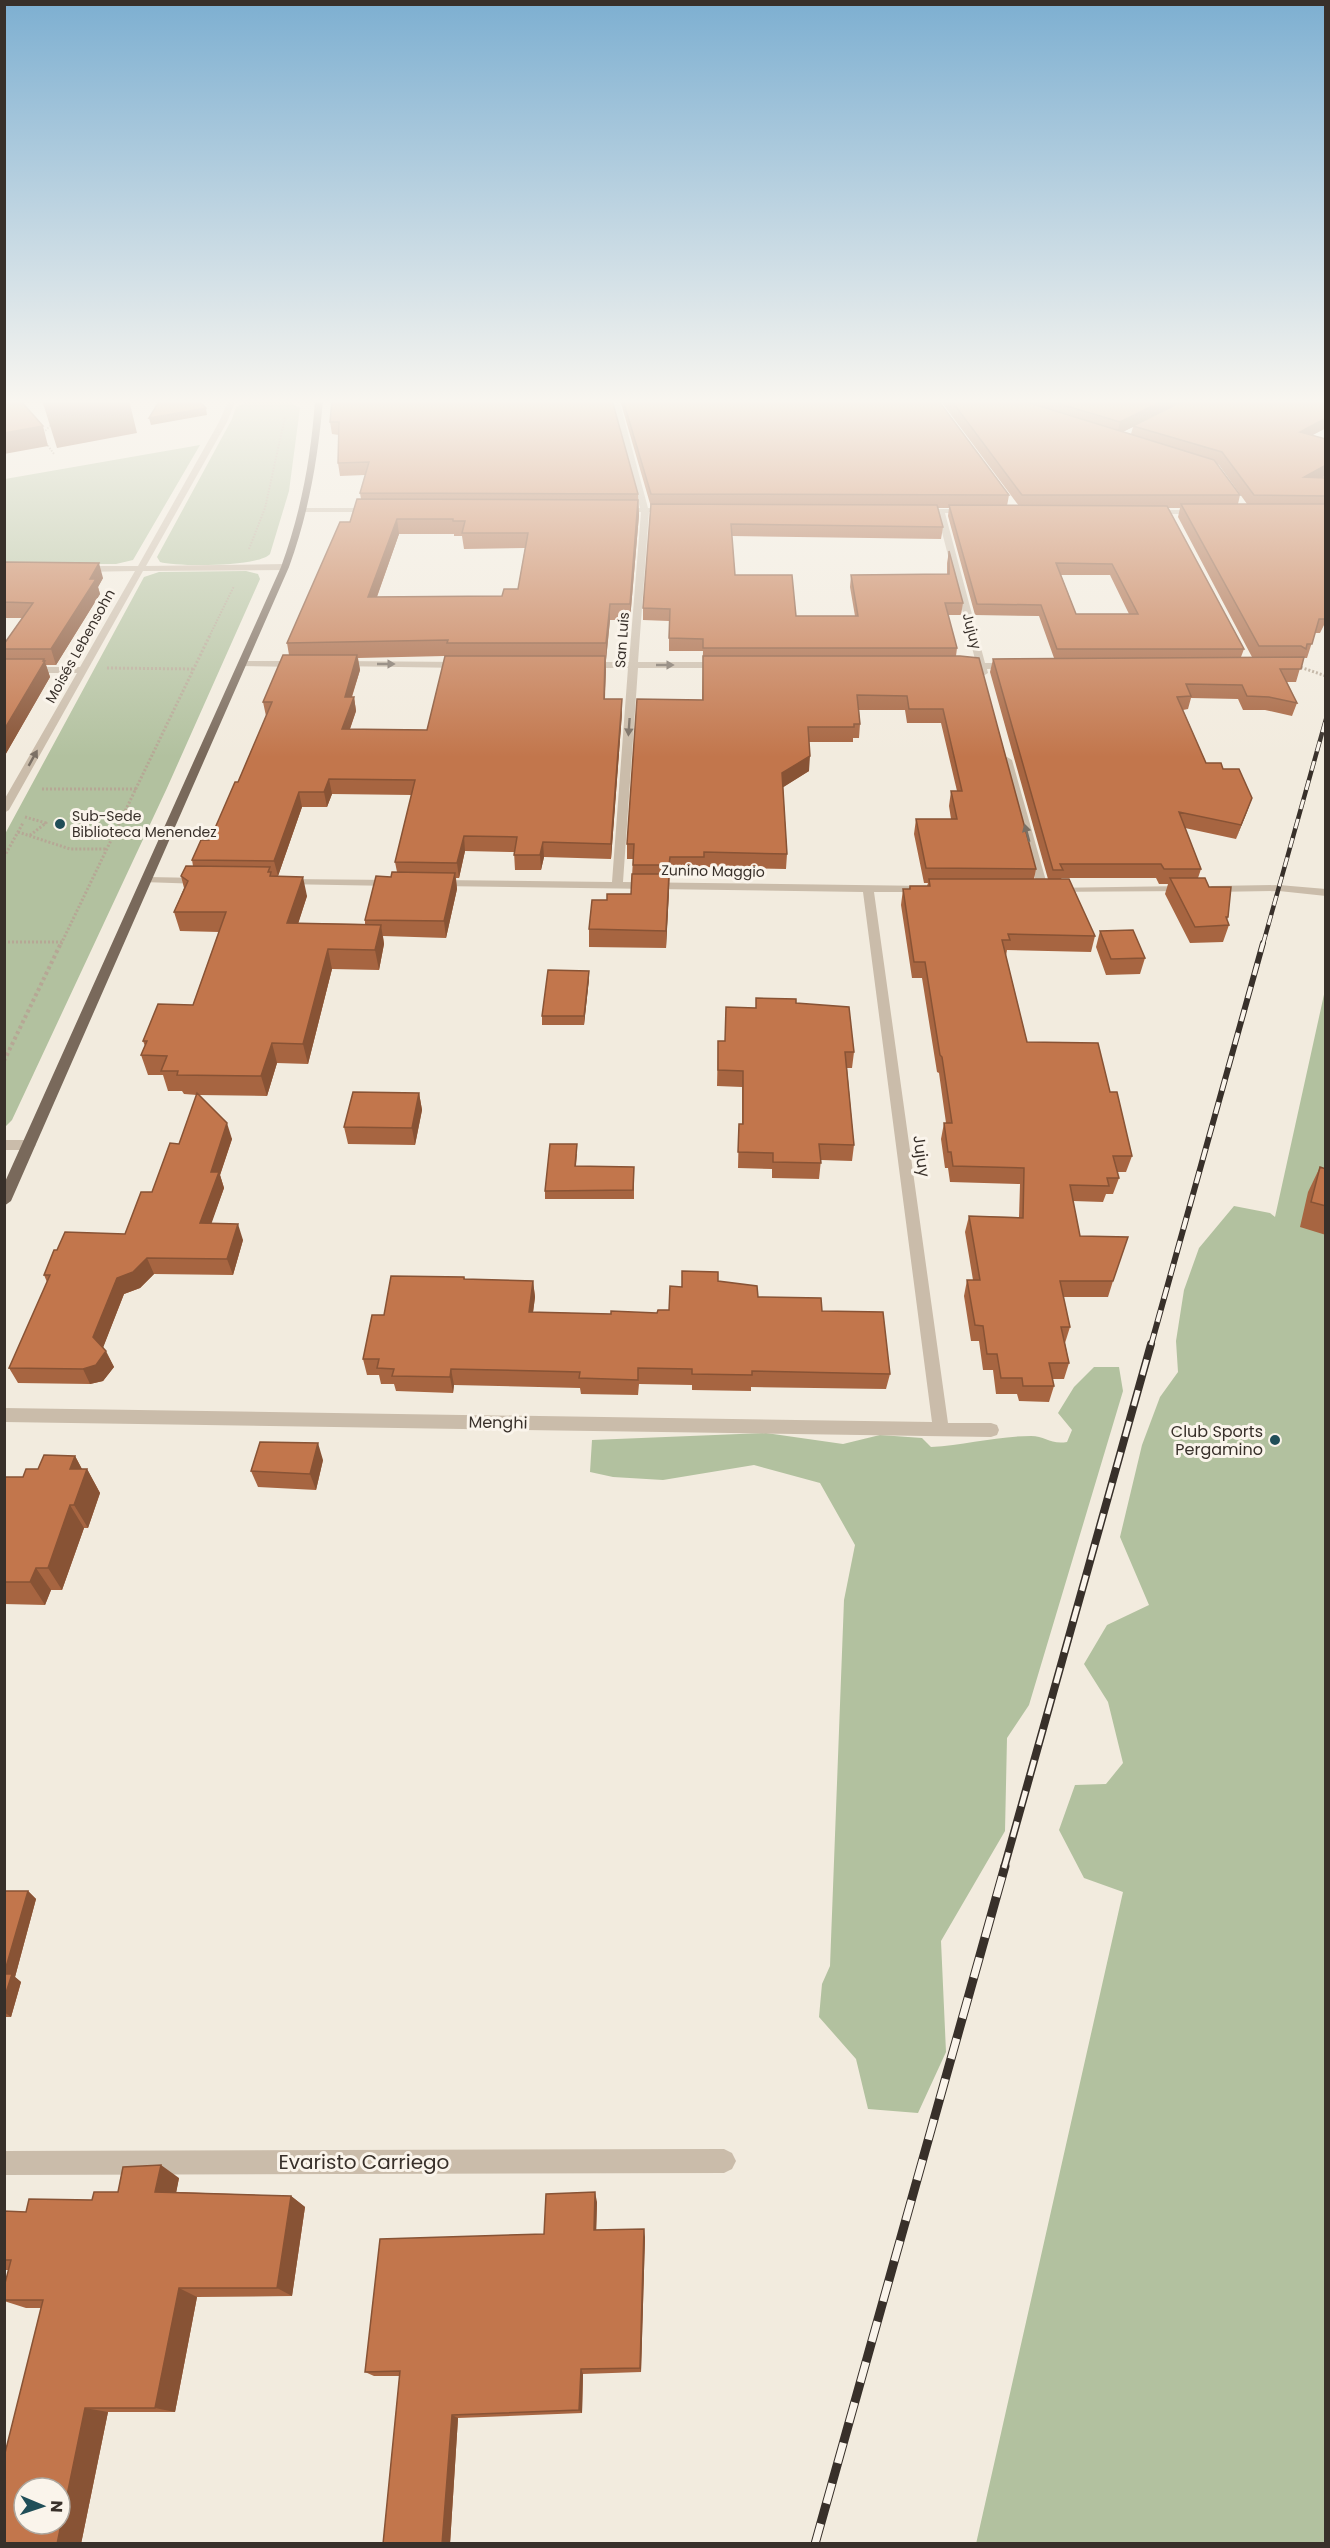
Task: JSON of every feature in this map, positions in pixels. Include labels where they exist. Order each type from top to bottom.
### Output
[{"type":"main road","points":[[4,1201],[243,664],[285,567],[302,519]]},
{"type":"street","name":"Moisés Lebensohn","points":[[4,810],[9,792],[82,670],[168,519]]},
{"type":"street","name":"San Luis","points":[[617,885],[644,519]]},
{"type":"street","name":"Jujuy","points":[[942,519],[987,688]]},
{"type":"street","points":[[1172,519],[1174,523]]},
{"type":"street","points":[[72,568],[285,567]]},
{"type":"street","points":[[243,664],[314,664]]},
{"type":"street","points":[[326,664],[468,665]]},
{"type":"street","points":[[574,665],[729,665]]},
{"type":"street","points":[[957,666],[1028,666]]},
{"type":"street","points":[[4,670],[82,670]]},
{"type":"street","points":[[1002,744],[1037,890],[1278,888],[1326,893]]},
{"type":"street","points":[[147,880],[218,881]]},
{"type":"street","points":[[277,882],[406,883]]},
{"type":"street","name":"Zunino Maggio","points":[[429,883],[943,889]]},
{"type":"street","name":"Jujuy","points":[[868,888],[941,1428]]},
{"type":"street","points":[[4,1145],[29,1145]]},
{"type":"street","name":"Menghi","points":[[4,1415],[991,1430]]},
{"type":"street","name":"Evaristo Carriego","points":[[4,2163],[724,2161]]},
{"type":"path","points":[[4,1061],[242,568],[261,519]]},
{"type":"path","points":[[1296,666],[1326,676]]},
{"type":"path","points":[[82,670],[194,669]]},
{"type":"path","points":[[41,789],[136,789]]},
{"type":"path","points":[[15,814],[46,824],[29,836]]},
{"type":"path","points":[[18,832],[70,849],[107,849]]},
{"type":"path","points":[[4,942],[62,942]]},
{"type":"green space","points":[[5,519],[157,519],[133,560],[116,564],[5,564]]},
{"type":"green space","points":[[178,519],[281,519],[270,554],[263,558],[235,564],[199,565],[169,564],[160,562],[157,557]]},
{"type":"green space","points":[[246,571],[258,574],[260,579],[167,788],[12,1120],[5,1127],[5,834],[144,577],[159,572]]},
{"type":"green space","name":"Club Sports Pergamino","points":[[1325,990],[1325,2543],[976,2544],[1123,1892],[1084,1878],[1059,1830],[1075,1785],[1106,1784],[1123,1763],[1108,1702],[1084,1664],[1107,1625],[1149,1605],[1120,1537],[1142,1445],[1160,1397],[1178,1372],[1176,1341],[1184,1290],[1199,1248],[1234,1206],[1270,1213],[1275,1217]]},
{"type":"green space","points":[[1094,1367],[1119,1367],[1123,1391],[1029,1705],[1007,1738],[1005,1831],[941,1941],[946,2052],[918,2113],[868,2109],[856,2059],[819,2017],[822,1984],[830,1966],[844,1600],[855,1545],[820,1483],[754,1465],[663,1480],[613,1477],[590,1472],[592,1440],[766,1433],[843,1444],[880,1435],[922,1438],[931,1447],[1018,1436],[1036,1436],[1057,1442],[1067,1442],[1072,1430],[1058,1413],[1074,1387]]},
{"type":"building","points":[[351,519],[637,519],[630,604],[610,604],[606,643],[447,643],[448,640],[287,643],[340,522],[350,522]],"holes":[[[397,519],[453,519],[453,521],[465,521],[462,533],[528,533],[518,589],[504,589],[502,596],[368,597]]]},
{"type":"building","points":[[650,519],[941,519],[943,527],[731,524],[735,575],[792,575],[796,616],[858,616],[851,575],[949,574],[949,551],[963,603],[945,603],[957,648],[703,648],[703,639],[669,638],[670,609],[643,608]]},
{"type":"building","points":[[953,519],[1174,519],[1244,649],[1057,649],[1041,605],[977,604]],"holes":[[[1056,563],[1112,564],[1138,614],[1076,614]]]},
{"type":"building","points":[[1189,519],[1326,519],[1326,619],[1319,619],[1312,644],[1307,644],[1306,649],[1301,646],[1259,646]]},
{"type":"building","points":[[4,562],[99,563],[90,579],[96,579],[51,649],[4,649],[4,644],[33,603],[4,602]]},
{"type":"building","points":[[283,655],[357,655],[345,697],[354,697],[342,729],[427,730],[445,656],[605,656],[604,699],[622,699],[611,844],[543,842],[540,855],[514,855],[517,837],[464,836],[457,863],[395,862],[415,780],[329,779],[324,792],[299,792],[274,861],[192,860],[201,840],[209,840],[212,835],[235,782],[238,782],[272,702],[263,702]]},
{"type":"building","points":[[703,656],[960,656],[979,658],[1036,869],[926,868],[916,819],[957,819],[951,791],[962,791],[943,709],[909,709],[907,696],[857,695],[860,724],[854,724],[854,727],[808,727],[810,756],[782,773],[787,854],[704,852],[704,857],[670,857],[669,865],[633,865],[634,844],[627,844],[637,699],[703,700]]},
{"type":"building","points":[[1304,657],[1301,669],[1280,669],[1297,703],[1269,697],[1247,696],[1242,685],[1186,684],[1191,696],[1177,697],[1206,763],[1221,763],[1223,769],[1239,769],[1252,798],[1241,825],[1179,812],[1201,869],[1164,869],[1161,864],[1060,864],[1063,870],[1053,870],[993,659]]},
{"type":"building","points":[[4,659],[44,659],[45,661],[4,730]]},
{"type":"building","points":[[186,866],[270,867],[268,872],[271,872],[270,876],[303,877],[287,923],[381,925],[375,950],[328,949],[303,1044],[272,1043],[261,1076],[177,1075],[178,1071],[161,1071],[167,1056],[141,1055],[147,1041],[143,1041],[158,1004],[193,1005],[226,912],[174,912],[188,881],[181,876]]},
{"type":"building","points":[[392,872],[455,873],[444,921],[365,920],[376,876],[391,877]]},
{"type":"building","points":[[632,874],[669,874],[666,931],[589,929],[592,900],[607,900],[607,894],[631,894]]},
{"type":"building","points":[[1170,878],[1205,878],[1209,887],[1231,887],[1228,917],[1226,917],[1229,925],[1195,927]]},
{"type":"building","points":[[929,879],[1069,879],[1095,936],[1008,934],[1010,940],[1002,940],[1027,1042],[1098,1043],[1110,1092],[1117,1092],[1132,1156],[1113,1156],[1119,1178],[1107,1178],[1109,1186],[1070,1185],[1080,1236],[1128,1237],[1113,1281],[1060,1281],[1070,1327],[1061,1327],[1069,1363],[1049,1363],[1054,1386],[1023,1386],[1022,1378],[1001,1378],[997,1354],[987,1354],[983,1326],[975,1325],[967,1280],[980,1280],[969,1216],[1023,1218],[1024,1168],[953,1166],[951,1152],[948,1152],[944,1123],[952,1123],[942,1057],[925,962],[914,962],[903,889],[910,889],[910,886],[930,886]]},
{"type":"building","points":[[1133,930],[1145,958],[1111,959],[1100,931]]},
{"type":"building","points":[[548,970],[589,971],[584,1016],[542,1016]]},
{"type":"building","points":[[756,998],[796,999],[796,1003],[849,1007],[854,1052],[845,1052],[854,1145],[819,1144],[821,1163],[773,1162],[773,1153],[738,1152],[739,1124],[743,1124],[743,1071],[718,1070],[718,1041],[725,1041],[726,1007],[756,1008]]},
{"type":"building","points":[[353,1092],[419,1093],[412,1128],[344,1127]]},
{"type":"building","points":[[197,1093],[227,1123],[211,1172],[219,1172],[200,1223],[238,1224],[227,1259],[147,1258],[133,1272],[117,1278],[93,1337],[106,1351],[96,1365],[83,1369],[9,1368],[50,1275],[44,1275],[54,1250],[57,1250],[65,1232],[125,1234],[141,1192],[152,1192],[170,1143],[179,1144]]},
{"type":"building","points":[[550,1144],[577,1144],[575,1166],[634,1167],[633,1190],[545,1191]]},
{"type":"building","points":[[1320,1167],[1326,1169],[1326,1206],[1311,1202]]},
{"type":"building","points":[[682,1271],[718,1272],[718,1281],[757,1286],[758,1297],[821,1298],[822,1311],[883,1312],[890,1374],[752,1371],[752,1375],[692,1374],[692,1369],[638,1368],[638,1380],[579,1378],[580,1372],[451,1369],[450,1377],[392,1376],[394,1369],[377,1368],[379,1359],[363,1359],[372,1315],[384,1315],[391,1276],[533,1281],[529,1312],[611,1314],[611,1311],[657,1313],[658,1310],[669,1310],[670,1286],[682,1287]]},
{"type":"building","points":[[260,1442],[318,1443],[310,1474],[251,1471]]},
{"type":"building","points":[[44,1455],[75,1456],[70,1469],[87,1469],[74,1505],[70,1505],[48,1568],[36,1568],[30,1582],[4,1582],[4,1477],[23,1477],[26,1469],[38,1469]]},
{"type":"building","points":[[4,1891],[28,1891],[4,1974]]},
{"type":"building","points":[[4,1974],[12,1974],[4,1999]]},
{"type":"building","points":[[161,2165],[155,2192],[291,2196],[277,2288],[179,2288],[155,2408],[85,2408],[71,2476],[12,2476],[12,2536],[59,2536],[57,2544],[4,2544],[4,2457],[43,2300],[4,2300],[4,2287],[11,2260],[4,2260],[4,2211],[26,2212],[29,2199],[92,2200],[94,2192],[118,2192],[123,2167]]},
{"type":"building","points":[[595,2192],[594,2230],[644,2229],[640,2368],[581,2369],[579,2410],[452,2415],[442,2544],[383,2544],[400,2371],[365,2372],[380,2239],[544,2234],[546,2194]]},
{"type":"railway","points":[[1263,944],[1326,719]]},
{"type":"railway","points":[[1151,1345],[1263,943]]},
{"type":"railway","points":[[1004,1868],[1151,1344]]},
{"type":"railway","points":[[815,2544],[1005,1866]]},
{"type":"place","name":"Sub-Sede Biblioteca Menendez","points":[[60,824]]},
{"type":"place","name":"Club Sports Pergamino","points":[[1275,1440]]}]
